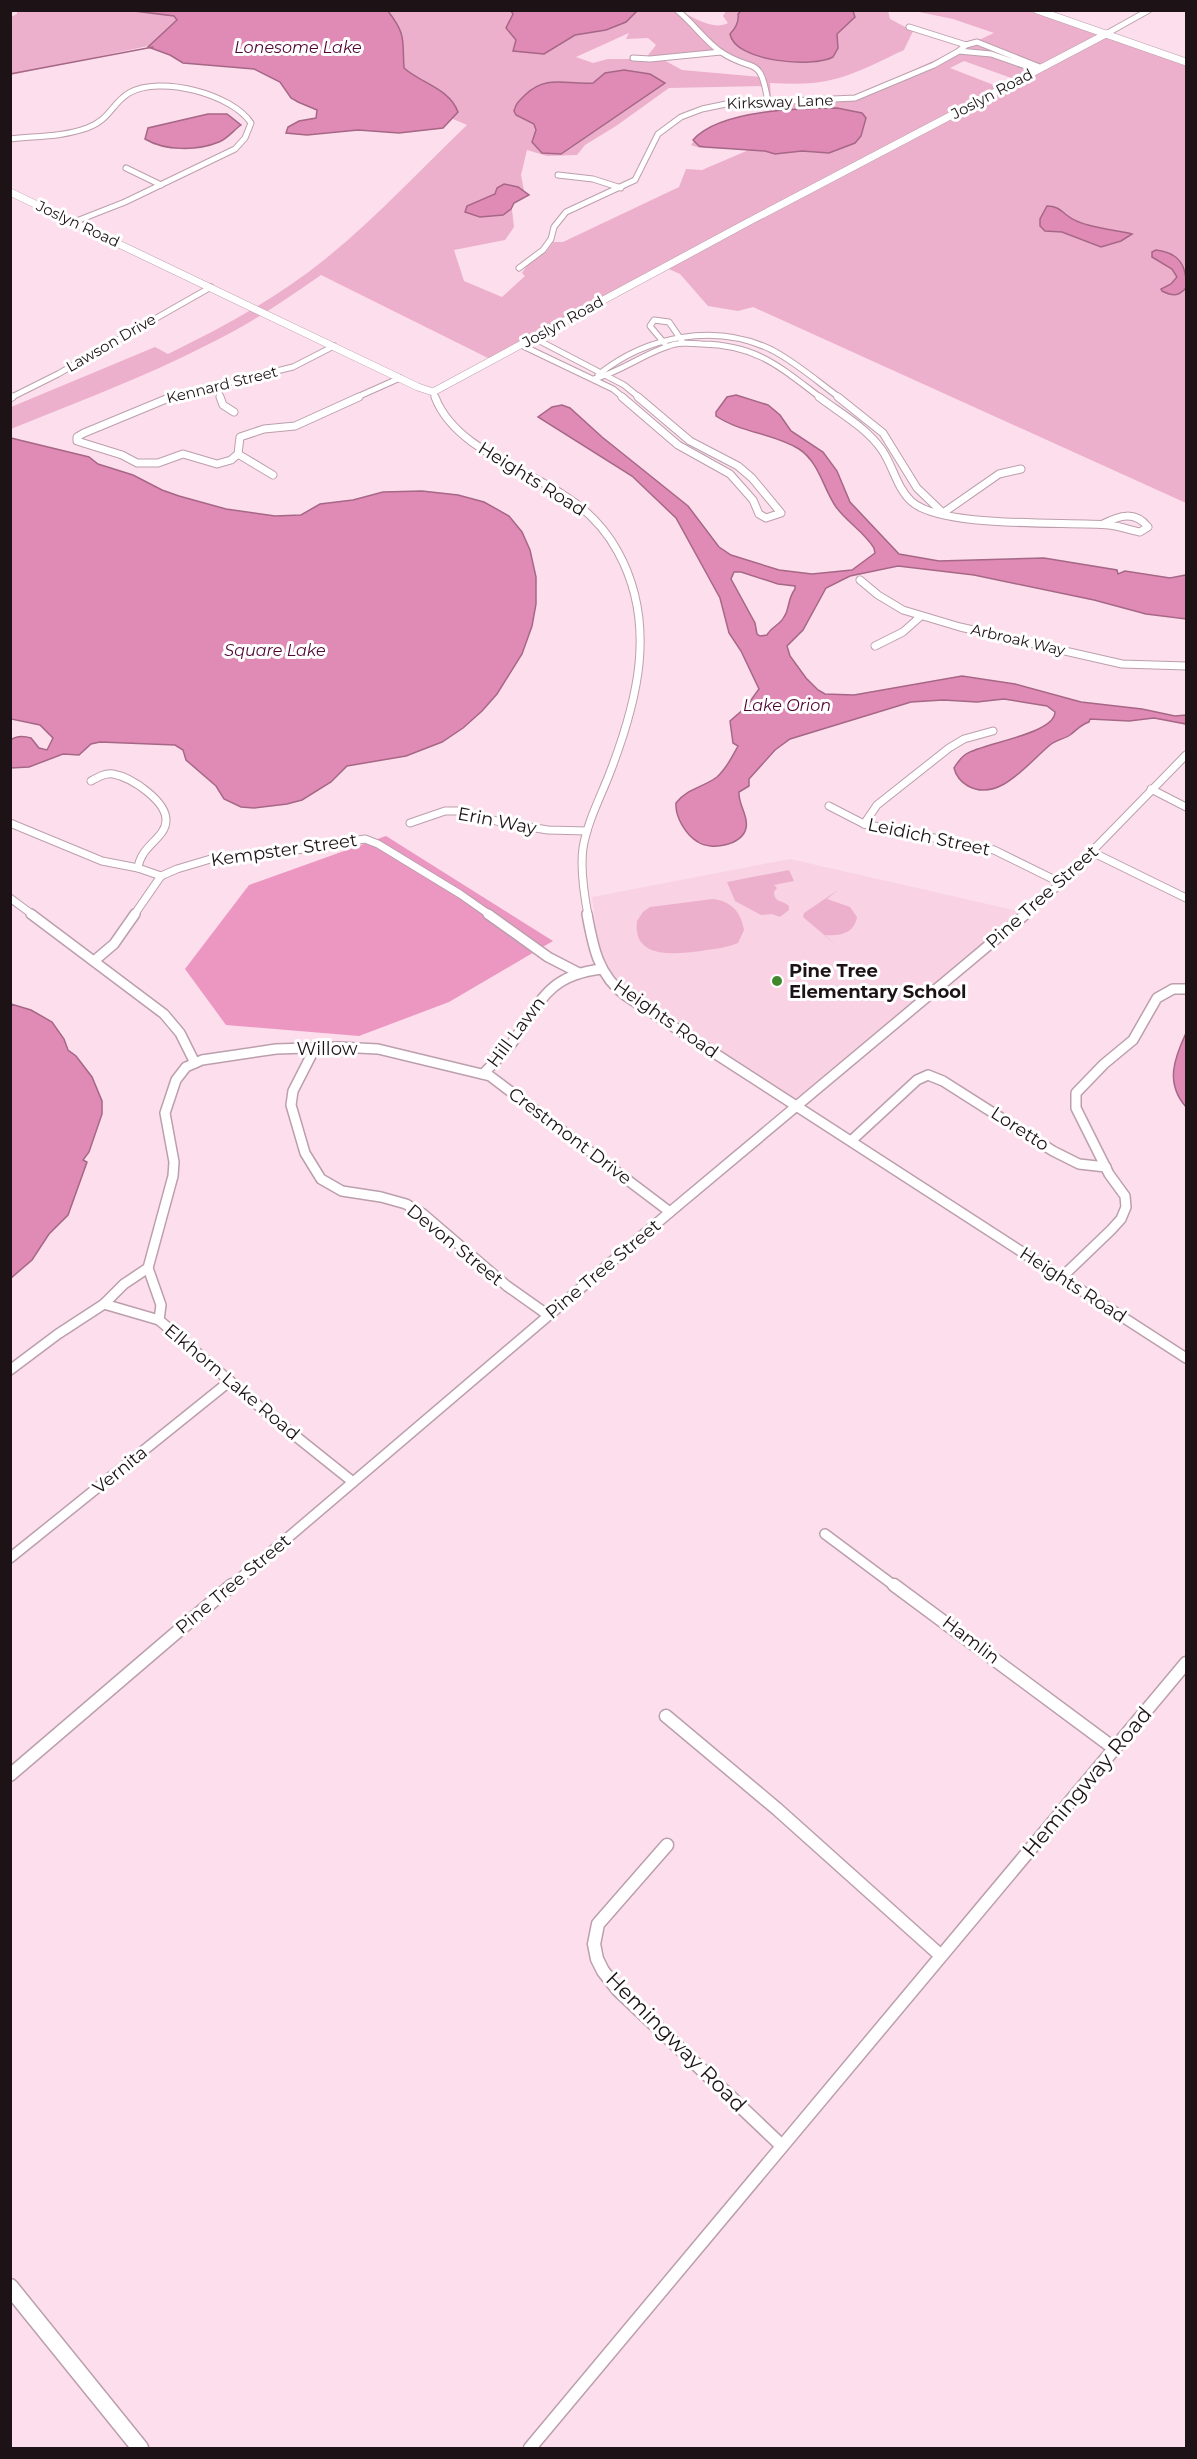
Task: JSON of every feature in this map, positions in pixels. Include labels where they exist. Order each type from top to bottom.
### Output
[{"type":"street","points":[[677,10],[692,21],[721,52],[756,67],[765,78],[768,102]]},
{"type":"street","points":[[1037,10],[1186,62]]},
{"type":"street","points":[[1106,34],[1149,10]]},
{"type":"street","points":[[909,27],[966,45],[977,42],[1039,69]]},
{"type":"street","name":"Joslyn Road","points":[[10,192],[424,390],[433,392],[750,221],[1106,34]]},
{"type":"street","name":"Kirksway Lane","points":[[519,268],[543,250],[551,239],[554,226],[566,212],[621,188],[642,172],[658,135],[670,123],[723,104],[742,101],[854,98],[940,63],[966,45]]},
{"type":"street","points":[[959,51],[991,54],[1039,69]]},
{"type":"street","points":[[633,58],[650,59],[721,52]]},
{"type":"street","points":[[10,139],[62,135],[82,130],[106,118],[124,96],[147,89],[201,92],[246,113],[251,123],[242,144],[227,154],[74,222]]},
{"type":"street","points":[[126,168],[161,185]]},
{"type":"street","points":[[558,175],[593,179],[621,188]]},
{"type":"street","name":"Lawson Drive","points":[[10,398],[58,374],[212,287]]},
{"type":"street","points":[[668,346],[650,326],[654,320],[669,322],[682,340]]},
{"type":"street","points":[[594,379],[682,340],[702,336],[740,339],[777,354],[882,432],[896,448],[916,486],[939,507],[942,513]]},
{"type":"street","points":[[521,345],[594,379],[620,394],[678,446],[730,474],[753,500],[759,514],[766,518],[781,513],[752,478],[738,466],[699,447],[624,385],[534,338]]},
{"type":"street","points":[[604,374],[602,369],[630,352],[662,340],[682,340],[735,347],[763,356],[775,363],[869,435],[882,450],[902,489],[911,501],[924,510],[972,520],[1103,524],[1140,532],[1148,527],[1140,520],[1126,514],[1103,524]]},
{"type":"street","name":"Kennard Street","points":[[238,454],[223,464],[206,463],[183,454],[158,463],[137,463],[122,454],[82,444],[77,437],[152,404],[216,384],[293,367],[334,346]]},
{"type":"street","points":[[273,474],[238,454],[240,437],[250,432],[295,426],[400,378]]},
{"type":"street","points":[[216,384],[223,405],[234,412]]},
{"type":"street","name":"Heights Road","points":[[433,392],[449,419],[475,444],[539,479],[587,512],[614,546],[630,580],[640,624],[639,679],[627,721],[583,848],[592,938],[602,969],[625,995],[1186,1358]]},
{"type":"street","points":[[942,513],[999,474],[1021,469]]},
{"type":"street","points":[[753,500],[767,498]]},
{"type":"street","name":"Arbroak Way","points":[[860,580],[890,603],[921,616],[1101,660],[1148,666],[1186,666]]},
{"type":"street","points":[[875,646],[903,632],[921,616]]},
{"type":"street","points":[[864,824],[878,805],[949,748],[964,739],[993,731]]},
{"type":"street","name":"Pine Tree Street","points":[[10,1775],[548,1315],[1062,883],[1186,755]]},
{"type":"street","points":[[91,781],[103,774],[116,773],[159,801],[166,821],[165,828],[142,850],[138,868]]},
{"type":"street","points":[[1151,789],[1186,807]]},
{"type":"street","name":"Leidich Street","points":[[828,806],[864,824],[994,850],[1062,883]]},
{"type":"street","name":"Erin Way","points":[[410,823],[445,812],[459,811],[504,823],[548,830],[587,831]]},
{"type":"street","points":[[10,824],[86,856],[138,868],[161,876],[114,944],[94,961]]},
{"type":"street","name":"Kempster Street","points":[[161,876],[177,868],[214,858],[259,856],[365,839],[388,849],[460,894],[548,957],[579,973]]},
{"type":"street","points":[[1092,852],[1186,897]]},
{"type":"street","points":[[10,898],[166,1016],[180,1033],[195,1063],[186,1067],[176,1080],[165,1113],[166,1130],[174,1162],[173,1176],[148,1268],[124,1284],[104,1304],[58,1334],[10,1370]]},
{"type":"street","points":[[579,973],[587,969],[602,969]]},
{"type":"street","name":"Hill Lawn","points":[[483,1074],[510,1045],[543,995],[552,986],[579,973]]},
{"type":"street","points":[[1061,1278],[1111,1230],[1121,1219],[1126,1207],[1125,1196],[1106,1167],[1076,1108],[1076,1093],[1104,1064],[1133,1040],[1157,999],[1173,989],[1186,989]]},
{"type":"street","name":"Willow","points":[[195,1063],[266,1050],[338,1047],[388,1051],[465,1071]]},
{"type":"street","name":"Devon Street","points":[[315,1048],[293,1091],[291,1105],[305,1153],[321,1179],[342,1191],[396,1200],[415,1209],[507,1286],[548,1315]]},
{"type":"street","name":"Crestmont Drive","points":[[465,1071],[490,1076],[670,1212]]},
{"type":"street","name":"Loretto","points":[[851,1141],[917,1080],[928,1075],[1053,1151],[1079,1164],[1106,1167]]},
{"type":"street","name":"Elkhorn Lake Road","points":[[148,1268],[161,1305],[159,1320],[352,1482]]},
{"type":"street","points":[[104,1304],[159,1320]]},
{"type":"street","name":"Vernita","points":[[10,1558],[230,1381]]},
{"type":"street","name":"Hamlin","points":[[825,1534],[1115,1749]]},
{"type":"street","name":"Hemingway Road","points":[[530,2448],[1186,1662]]},
{"type":"street","points":[[666,1716],[777,1809],[940,1955]]},
{"type":"street","name":"Hemingway Road","points":[[667,1845],[598,1924],[594,1937],[594,1951],[600,1965],[649,2020],[689,2061],[781,2145]]},
{"type":"street","points":[[10,2287],[140,2448]]},
{"type":"shaded area","points":[[17,10],[679,10],[703,22],[722,25],[728,23],[723,16],[726,11],[888,10],[890,19],[913,31],[904,50],[853,73],[819,82],[770,83],[771,98],[774,100],[841,98],[859,95],[994,33],[953,19],[914,11],[1030,11],[1186,64],[1186,503],[753,307],[738,311],[708,306],[680,274],[662,266],[490,359],[321,275],[253,320],[185,356],[111,389],[11,429],[11,407],[155,347],[168,354],[288,287],[361,228],[467,125],[439,113],[213,46],[167,42],[11,75],[11,17],[17,14]],"holes":[[[629,33],[626,39],[648,38],[656,45],[646,58],[713,51],[759,71],[761,77],[682,70],[662,59],[608,59],[593,63],[576,57]],[[964,61],[1014,80],[999,87],[950,68]],[[764,86],[765,98],[758,100],[758,103],[789,104],[789,106],[736,120],[698,138],[691,145],[700,148],[751,149],[702,170],[686,169],[679,187],[563,242],[553,242],[546,252],[530,261],[522,273],[525,276],[502,297],[464,281],[454,250],[505,240],[514,227],[511,201],[525,196],[521,175],[527,150],[547,156],[577,155],[585,145],[669,88]]]},
{"type":"shaded area","points":[[386,836],[553,941],[449,1002],[359,1036],[226,1025],[185,969],[249,885]]},
{"type":"shaded area","name":"Pine Tree Elementary School","points":[[790,859],[1022,912],[796,1102],[622,988],[607,974],[600,958],[592,897]]},
{"type":"shaded area","points":[[789,870],[794,881],[774,885],[777,888],[774,896],[789,906],[789,910],[780,917],[772,914],[761,915],[735,901],[727,882]]},
{"type":"shaded area","points":[[838,890],[827,899],[850,907],[857,917],[853,927],[846,933],[825,935],[836,945],[803,917],[804,913]]},
{"type":"shaded area","points":[[713,899],[725,902],[738,913],[744,930],[738,943],[701,951],[668,953],[658,952],[641,943],[637,934],[637,921],[650,907]]},
{"type":"water","name":"Lonesome Lake","points":[[134,11],[388,11],[401,32],[404,68],[442,92],[454,104],[458,112],[443,128],[399,133],[358,130],[307,135],[286,133],[288,127],[299,121],[316,118],[317,110],[291,98],[280,82],[254,69],[183,63],[170,55],[148,47],[177,20],[174,16]]},
{"type":"water","points":[[511,11],[637,11],[626,22],[606,30],[575,35],[544,54],[513,51],[516,40],[506,28],[513,14]]},
{"type":"water","points":[[741,11],[853,11],[855,17],[837,34],[838,48],[833,57],[809,62],[793,62],[760,56],[745,51],[735,43],[730,34]]},
{"type":"water","points":[[624,70],[650,74],[665,83],[561,154],[542,153],[532,142],[536,130],[534,124],[516,115],[514,111],[525,95],[541,85],[557,82],[593,83],[605,73]]},
{"type":"water","points":[[837,108],[862,113],[866,118],[861,136],[855,143],[829,153],[802,151],[775,154],[765,151],[699,146],[693,140],[705,130],[721,122],[740,117],[782,110]]},
{"type":"water","points":[[208,114],[227,114],[241,125],[222,141],[201,147],[171,148],[145,139],[148,128]]},
{"type":"water","points":[[504,184],[518,187],[529,195],[514,203],[511,209],[503,215],[480,217],[465,212],[467,206],[495,194],[497,188]]},
{"type":"water","points":[[1047,206],[1057,208],[1081,223],[1132,234],[1121,241],[1101,247],[1062,232],[1045,231],[1040,226],[1040,219]]},
{"type":"water","points":[[1156,250],[1171,254],[1183,267],[1186,288],[1180,293],[1172,295],[1162,291],[1161,289],[1171,284],[1177,277],[1172,269],[1152,257],[1152,252]]},
{"type":"water","name":"Lake Orion","points":[[736,395],[768,405],[780,415],[791,431],[823,452],[837,471],[850,502],[899,554],[939,561],[1044,558],[1117,570],[1118,574],[1125,571],[1170,578],[1186,575],[1186,619],[1146,614],[1094,600],[974,575],[898,566],[850,576],[826,588],[803,630],[787,646],[790,656],[818,690],[825,694],[854,695],[962,676],[1015,684],[1081,702],[1142,709],[1175,716],[1186,715],[1186,724],[1154,718],[1129,721],[1090,719],[1070,735],[1050,745],[1012,779],[991,789],[980,790],[968,786],[957,776],[954,768],[961,759],[975,750],[1043,726],[1052,720],[1055,712],[1047,706],[1004,699],[977,702],[943,700],[911,702],[790,739],[775,750],[749,779],[749,786],[739,792],[747,824],[744,834],[726,845],[711,846],[698,842],[679,820],[676,803],[685,794],[717,777],[726,766],[738,746],[733,743],[730,721],[746,707],[759,689],[741,651],[729,633],[720,598],[676,518],[632,476],[538,417],[552,407],[562,405],[570,408],[602,437],[688,506],[719,547],[731,555],[779,570],[812,574],[852,570],[875,553],[870,542],[831,500],[816,468],[806,454],[779,439],[736,426],[716,416],[716,412],[727,397]],"holes":[[[734,572],[741,572],[778,584],[795,586],[784,617],[767,635],[757,634],[755,623],[731,579]]]},
{"type":"water","name":"Square Lake","points":[[11,438],[89,457],[98,464],[133,475],[179,496],[226,509],[275,516],[301,515],[320,504],[353,500],[383,492],[422,491],[458,495],[484,502],[509,516],[522,532],[530,550],[536,577],[536,604],[532,626],[522,654],[497,694],[482,711],[442,742],[406,756],[347,766],[331,782],[302,800],[287,804],[254,808],[241,807],[224,799],[216,786],[186,760],[183,750],[175,745],[100,742],[91,744],[79,755],[63,754],[29,767],[11,768],[11,740],[21,736],[31,738],[39,748],[47,750],[53,738],[40,725],[11,719]]},
{"type":"water","points":[[11,1004],[31,1010],[52,1022],[64,1039],[68,1050],[76,1056],[92,1077],[102,1101],[102,1114],[89,1152],[83,1160],[87,1162],[68,1215],[49,1234],[32,1260],[11,1278]]},
{"type":"water","points":[[1186,1033],[1186,1107],[1175,1089],[1174,1071],[1178,1052]]},
{"type":"waterway","points":[[10,74],[153,47]]},
{"type":"place","name":"Pine Tree Elementary School","points":[[777,981]]}]
